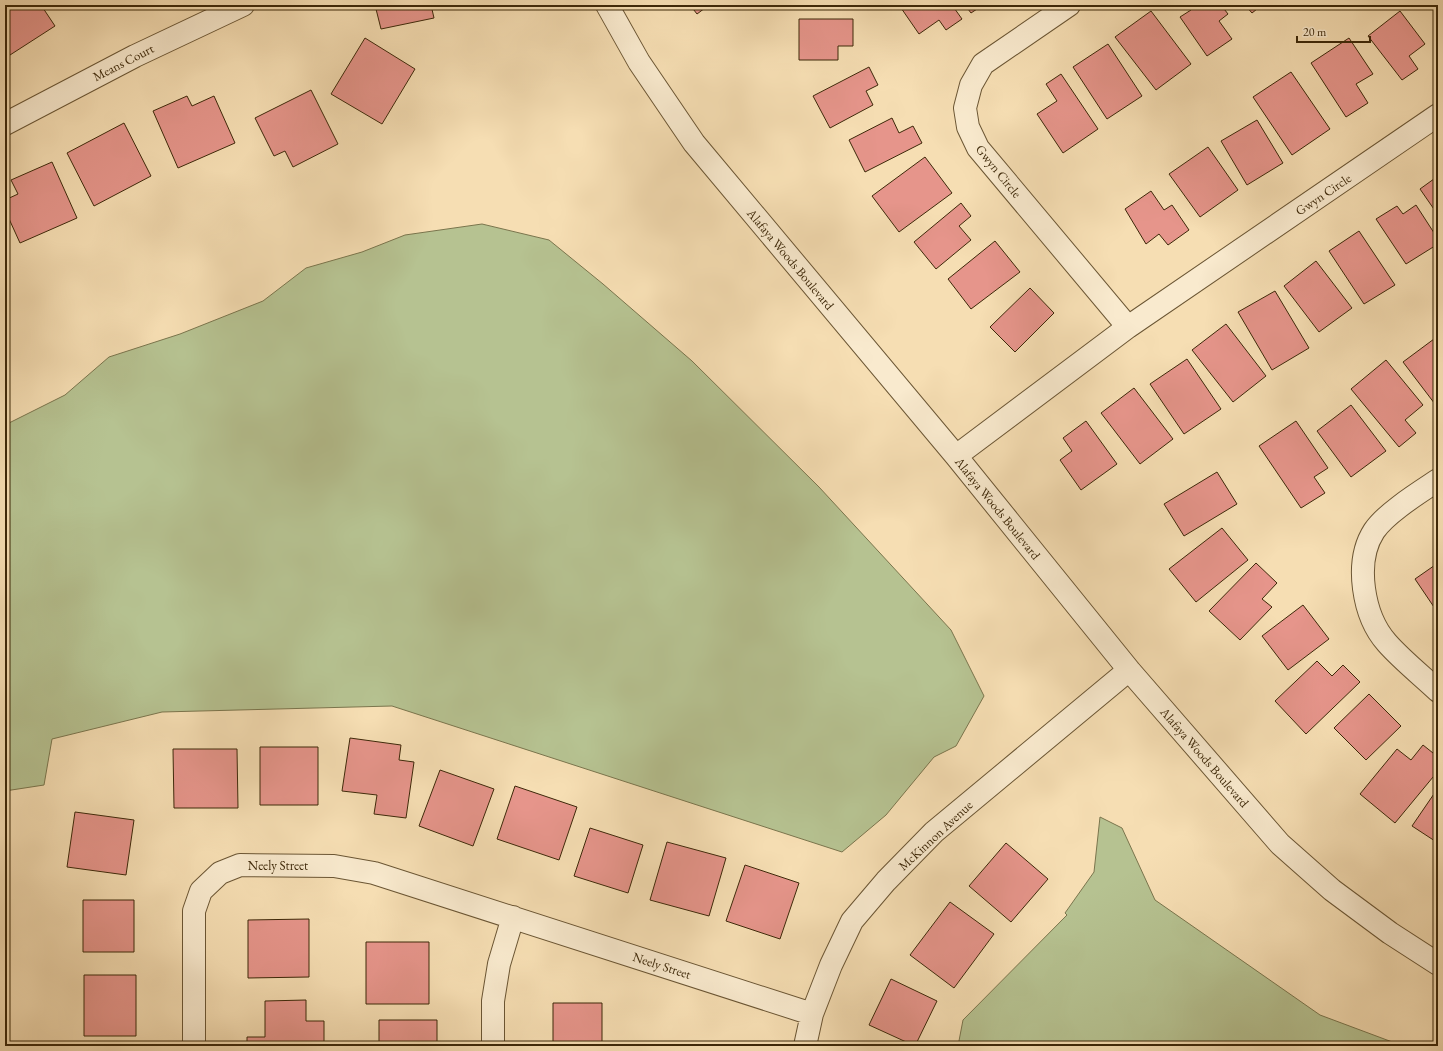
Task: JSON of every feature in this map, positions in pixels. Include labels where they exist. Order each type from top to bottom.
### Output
[{"type":"street","name":"Means Court","points":[[5,124],[135,56],[243,5]]},
{"type":"street","name":"Alafaya Woods Boulevard","points":[[607,5],[640,62],[694,143],[956,456],[1129,670],[1280,844],[1332,890],[1390,933],[1438,964]]},
{"type":"street","name":"Gwyn Circle","points":[[1069,5],[983,64],[971,85],[965,108],[968,127],[978,148],[1128,327]]},
{"type":"street","name":"Gwyn Circle","points":[[956,456],[1128,327],[1438,115]]},
{"type":"street","points":[[1438,480],[1398,508],[1374,531],[1364,558],[1363,585],[1369,613],[1386,642],[1438,691]]},
{"type":"street","name":"McKinnon Avenue","points":[[805,1046],[812,1014],[831,966],[852,921],[886,881],[934,832],[1129,670]]},
{"type":"street","name":"Neely Street","points":[[194,1046],[194,910],[201,891],[220,873],[240,865],[334,866],[374,873],[812,1014]]},
{"type":"street","points":[[493,1046],[493,1001],[498,972],[513,917]]},
{"type":"green space","points":[[482,224],[549,240],[603,284],[692,361],[819,487],[951,630],[984,696],[956,746],[934,757],[886,815],[842,852],[392,706],[162,712],[52,739],[44,785],[5,791],[5,425],[65,395],[109,357],[180,334],[263,301],[306,268],[362,252],[405,235]]},
{"type":"green space","points":[[1100,817],[1122,828],[1155,900],[1320,1015],[1403,1046],[958,1046],[963,1020],[1067,915],[1065,913],[1094,872]]},
{"type":"building","points":[[5,5],[41,5],[55,26],[10,55],[5,47]]},
{"type":"building","points":[[96,5],[106,5],[98,9]]},
{"type":"building","points":[[375,5],[431,5],[434,18],[381,29]]},
{"type":"building","points":[[690,5],[709,5],[697,14]]},
{"type":"building","points":[[899,5],[952,5],[962,19],[946,30],[939,20],[919,34]]},
{"type":"building","points":[[965,5],[983,5],[971,13]]},
{"type":"building","points":[[1187,5],[1221,5],[1228,14],[1219,21],[1232,39],[1207,56],[1180,17],[1191,10]]},
{"type":"building","points":[[1245,5],[1262,5],[1252,13]]},
{"type":"building","points":[[1151,11],[1191,64],[1156,90],[1115,37]]},
{"type":"building","points":[[1400,11],[1425,44],[1409,56],[1418,69],[1402,80],[1368,36]]},
{"type":"building","points":[[799,19],[853,19],[853,46],[838,46],[838,60],[799,60]]},
{"type":"building","points":[[365,38],[415,69],[382,124],[331,94]]},
{"type":"building","points":[[1349,38],[1373,74],[1356,84],[1368,103],[1346,117],[1311,63]]},
{"type":"building","points":[[1108,44],[1142,96],[1107,119],[1073,67]]},
{"type":"building","points":[[869,67],[878,85],[866,91],[873,105],[830,128],[813,96]]},
{"type":"building","points":[[1291,72],[1330,129],[1292,155],[1253,97]]},
{"type":"building","points":[[1061,74],[1098,129],[1063,153],[1037,114],[1057,101],[1046,84]]},
{"type":"building","points":[[311,90],[338,144],[293,167],[285,151],[274,156],[255,118]]},
{"type":"building","points":[[187,96],[192,106],[214,96],[235,143],[178,168],[153,111]]},
{"type":"building","points":[[892,118],[899,133],[913,126],[922,143],[865,172],[849,140]]},
{"type":"building","points":[[1257,120],[1283,163],[1247,185],[1221,141]]},
{"type":"building","points":[[124,123],[151,176],[94,206],[67,153]]},
{"type":"building","points":[[1208,147],[1238,190],[1200,217],[1169,174]]},
{"type":"building","points":[[925,157],[952,193],[899,232],[872,196]]},
{"type":"building","points":[[52,162],[77,218],[20,243],[5,210],[5,200],[18,194],[11,180]]},
{"type":"building","points":[[1438,176],[1438,215],[1420,189]]},
{"type":"building","points":[[1151,191],[1164,210],[1172,205],[1189,230],[1168,245],[1159,234],[1146,244],[1125,209]]},
{"type":"building","points":[[961,203],[971,216],[959,226],[971,240],[936,269],[914,242]]},
{"type":"building","points":[[1416,205],[1438,239],[1438,244],[1406,264],[1376,219],[1397,206],[1403,214]]},
{"type":"building","points":[[1359,231],[1395,285],[1364,304],[1329,251]]},
{"type":"building","points":[[995,241],[1020,272],[971,309],[948,279]]},
{"type":"building","points":[[1316,261],[1352,308],[1319,332],[1284,286]]},
{"type":"building","points":[[1030,288],[1054,313],[1015,352],[990,327]]},
{"type":"building","points":[[1275,291],[1309,348],[1272,370],[1238,312]]},
{"type":"building","points":[[1226,324],[1266,376],[1233,402],[1192,350]]},
{"type":"building","points":[[1438,336],[1438,408],[1403,362]]},
{"type":"building","points":[[1187,359],[1221,409],[1184,434],[1150,384]]},
{"type":"building","points":[[1386,360],[1423,405],[1405,420],[1416,433],[1399,447],[1351,389]]},
{"type":"building","points":[[1134,388],[1173,439],[1140,464],[1101,413]]},
{"type":"building","points":[[1351,405],[1386,451],[1351,477],[1317,431]]},
{"type":"building","points":[[1086,421],[1117,464],[1081,490],[1060,460],[1072,451],[1063,438]]},
{"type":"building","points":[[1296,421],[1328,468],[1314,477],[1325,493],[1301,508],[1259,446]]},
{"type":"building","points":[[1217,472],[1237,504],[1184,536],[1164,504]]},
{"type":"building","points":[[1222,528],[1248,560],[1196,602],[1169,569]]},
{"type":"building","points":[[1256,563],[1277,583],[1262,599],[1272,607],[1240,640],[1209,611]]},
{"type":"building","points":[[1438,563],[1438,613],[1415,579]]},
{"type":"building","points":[[1303,605],[1329,639],[1288,670],[1262,636]]},
{"type":"building","points":[[1317,661],[1332,676],[1343,665],[1360,682],[1306,734],[1275,701]]},
{"type":"building","points":[[1369,694],[1401,726],[1366,760],[1334,728]]},
{"type":"building","points":[[350,738],[401,745],[399,760],[414,762],[406,818],[374,814],[377,795],[342,791]]},
{"type":"building","points":[[1423,745],[1438,757],[1438,771],[1395,823],[1360,794],[1397,749],[1411,760]]},
{"type":"building","points":[[260,747],[318,747],[318,805],[260,805]]},
{"type":"building","points":[[173,749],[237,749],[238,808],[174,808]]},
{"type":"building","points":[[440,770],[494,789],[473,846],[419,826]]},
{"type":"building","points":[[515,786],[577,807],[559,860],[497,839]]},
{"type":"building","points":[[1438,788],[1438,843],[1412,826]]},
{"type":"building","points":[[75,812],[134,820],[126,875],[67,867]]},
{"type":"building","points":[[590,828],[643,845],[628,893],[574,876]]},
{"type":"building","points":[[667,842],[726,858],[709,916],[650,900]]},
{"type":"building","points":[[1006,843],[1048,879],[1011,922],[969,886]]},
{"type":"building","points":[[745,865],[799,883],[780,939],[726,921]]},
{"type":"building","points":[[83,900],[134,900],[134,952],[83,952]]},
{"type":"building","points":[[950,902],[994,934],[954,988],[910,955]]},
{"type":"building","points":[[309,919],[309,977],[248,978],[248,920]]},
{"type":"building","points":[[366,942],[429,942],[429,1004],[366,1004]]},
{"type":"building","points":[[84,975],[136,975],[136,1036],[84,1036]]},
{"type":"building","points":[[891,979],[937,1001],[915,1046],[869,1025]]},
{"type":"building","points":[[306,1000],[306,1021],[324,1021],[324,1046],[247,1046],[247,1037],[265,1037],[265,1001]]},
{"type":"building","points":[[553,1003],[602,1003],[602,1046],[553,1046]]},
{"type":"building","points":[[379,1020],[437,1020],[437,1046],[379,1046]]},
{"type":"building","points":[[686,1045],[738,1046],[686,1046]]}]
